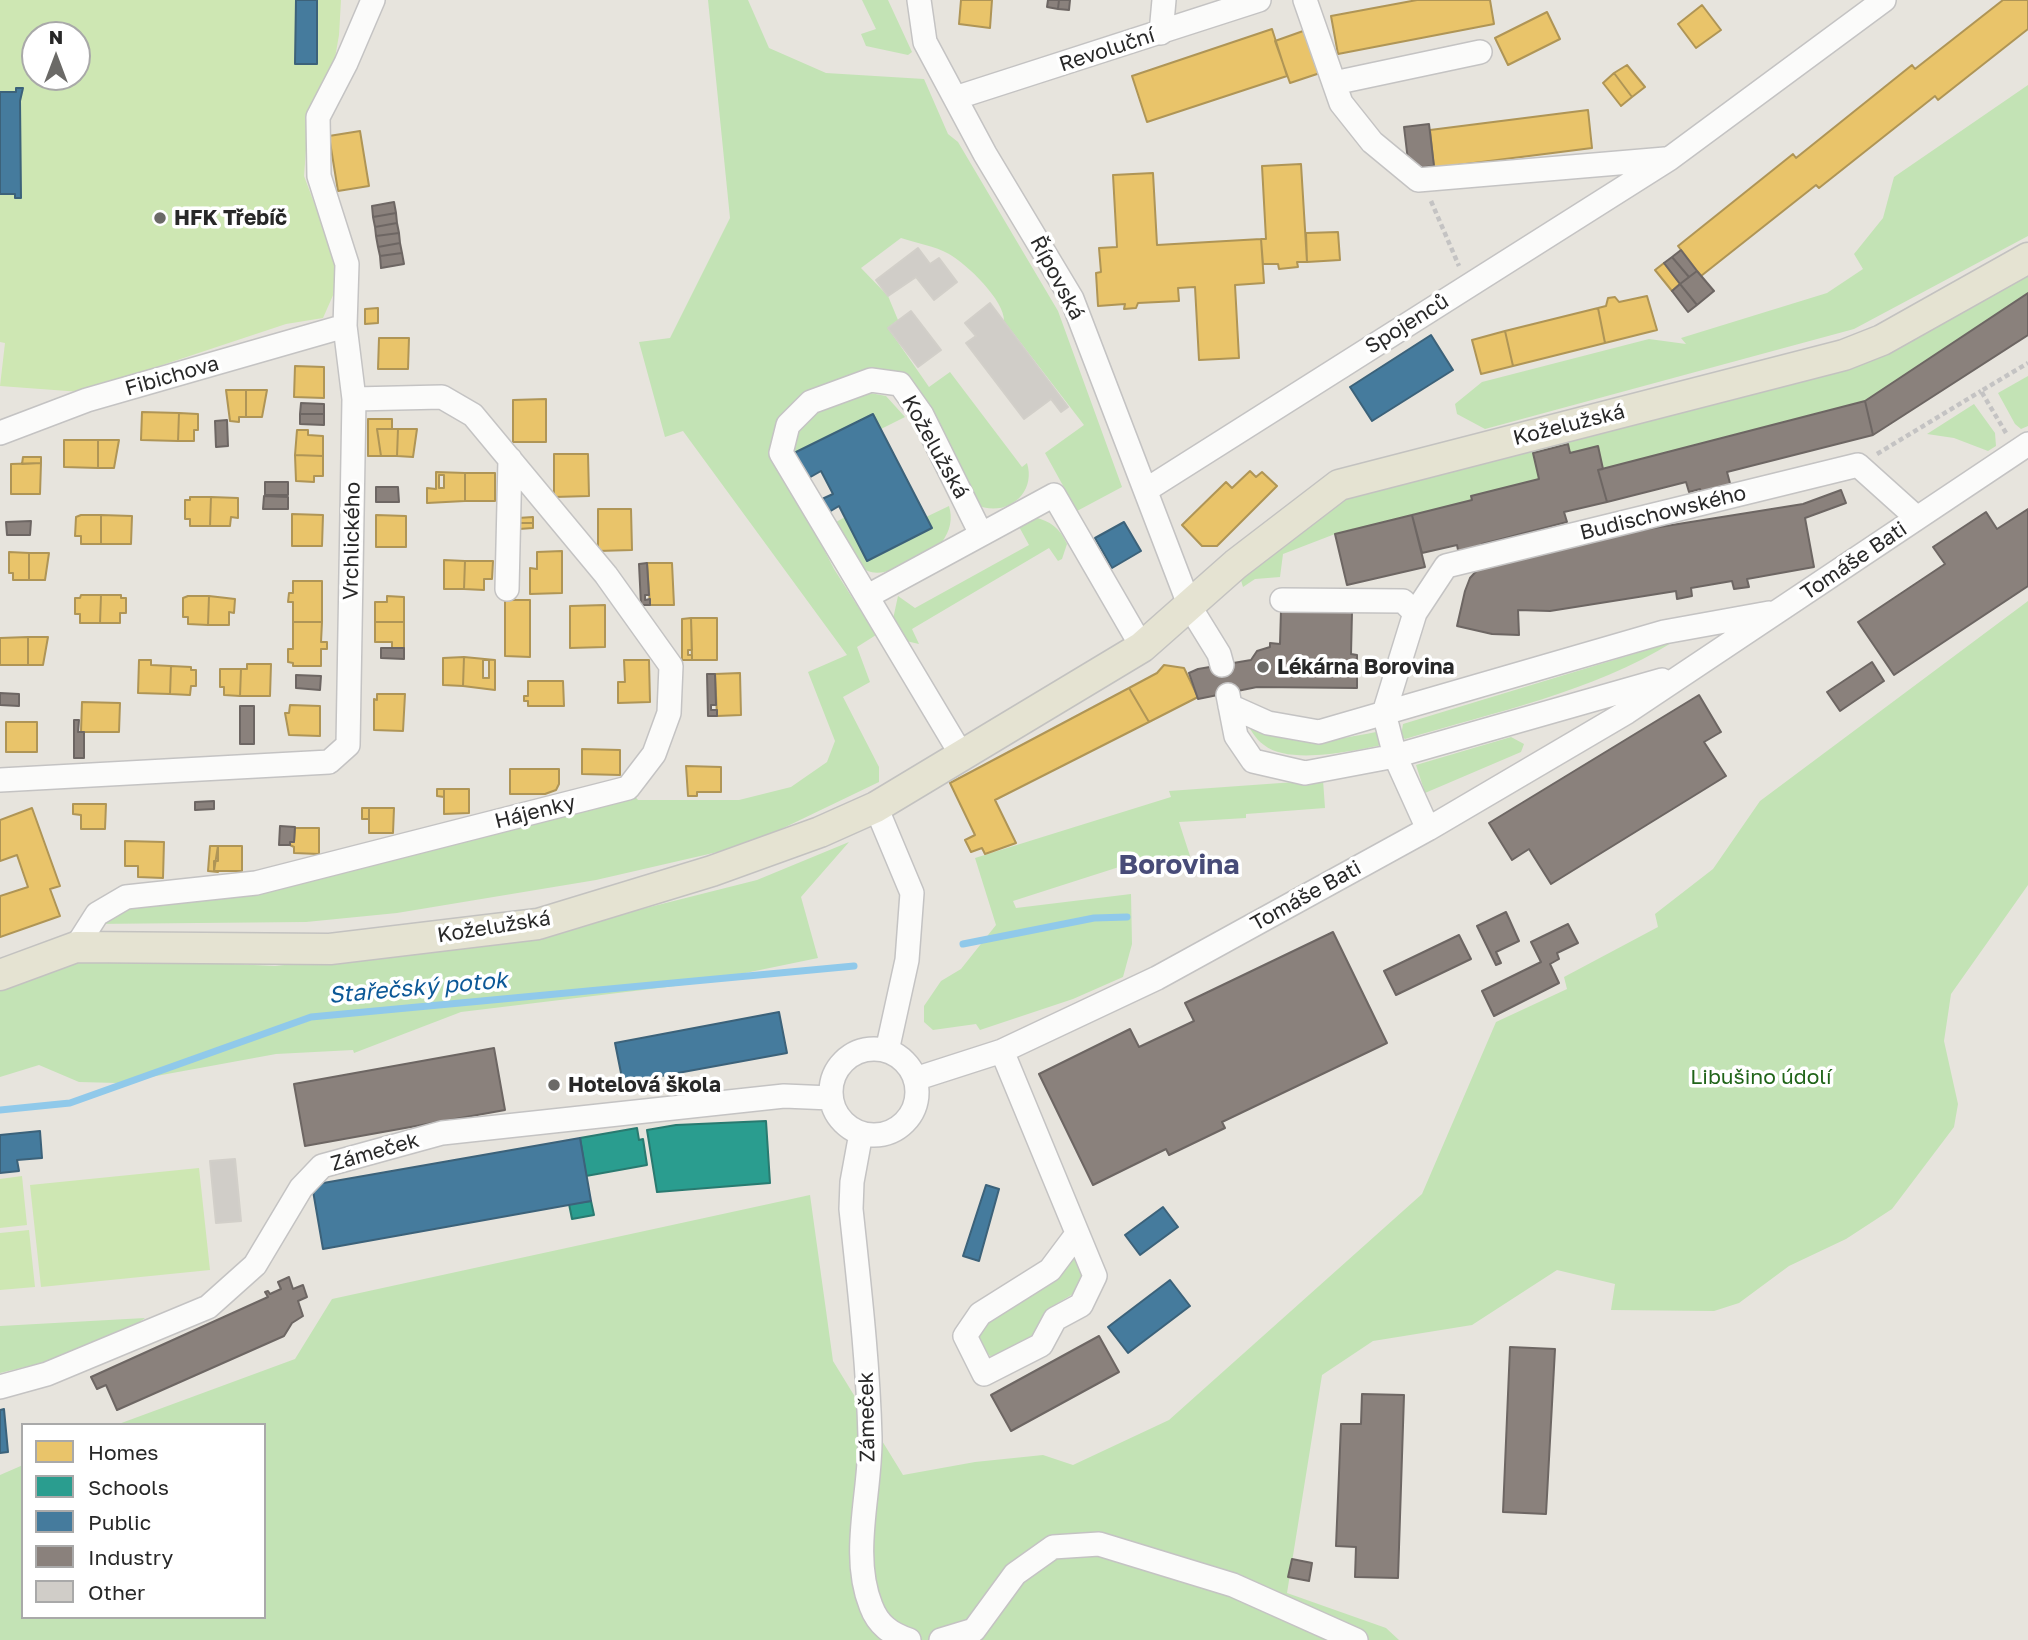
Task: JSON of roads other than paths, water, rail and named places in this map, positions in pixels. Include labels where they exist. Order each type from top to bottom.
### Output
[{"type":"main road","name":"Koželužská","points":[[0,975],[76,947],[330,949],[538,923],[712,871],[820,832],[876,807],[1142,647],[1236,564],[1339,485],[1844,355],[1882,340],[2028,258]]},
{"type":"street","name":"Vrchlického","points":[[0,780],[329,762],[348,744],[354,398],[345,326],[347,264],[319,176],[318,117],[346,64],[373,0]]},
{"type":"street","name":"Řípovská","points":[[919,0],[918,11],[925,42],[1072,299],[1190,607]]},
{"type":"street","points":[[1161,33],[1164,0]]},
{"type":"street","name":"Revoluční","points":[[955,98],[1259,0]]},
{"type":"street","points":[[1305,0],[1341,103],[1372,142],[1396,165],[1418,180],[1669,159]]},
{"type":"street","name":"Spojenců","points":[[1146,490],[1669,159],[1884,0]]},
{"type":"street","points":[[1334,83],[1480,52]]},
{"type":"street","name":"Fibichova","points":[[0,433],[88,400],[345,326]]},
{"type":"street","name":"Koželužská","points":[[961,754],[781,453],[789,425],[811,402],[871,380],[900,384],[922,415],[981,534]]},
{"type":"street","name":"Hájenky","points":[[76,947],[97,914],[126,897],[256,883],[628,788],[654,754],[669,713],[671,666],[606,575],[473,415],[442,397],[354,398]]},
{"type":"street","name":"Tomáše Bati","points":[[915,1079],[1002,1051],[1157,978],[1428,829],[1627,712],[1678,675],[1779,611],[2022,447]]},
{"type":"street","points":[[507,589],[510,460]]},
{"type":"street","name":"Budischowského","points":[[1384,713],[1415,613],[1446,566],[1858,466],[1917,518]]},
{"type":"street","points":[[868,596],[1054,495],[1142,647]]},
{"type":"street","points":[[1282,600],[1402,601],[1415,613]]},
{"type":"street","points":[[1190,607],[1219,653],[1222,665]]},
{"type":"street","points":[[1428,829],[1395,756],[1384,713],[1664,632],[1779,611]]},
{"type":"street","name":"Tomáše Bati","points":[[1384,713],[1320,732],[1268,723],[1229,699],[1236,736],[1254,761],[1305,773],[1395,756],[1678,675]]},
{"type":"street","points":[[876,807],[912,893],[906,960],[887,1051]]},
{"type":"street","points":[[858,1051],[887,1051],[909,1066],[915,1079],[915,1101],[905,1120],[880,1134],[861,1133],[842,1120],[831,1098],[834,1077],[846,1059],[858,1051]]},
{"type":"street","points":[[1002,1051],[1095,1276],[1081,1305],[1055,1319],[1041,1345],[984,1374],[965,1336],[980,1314],[1050,1270],[1077,1234]]},
{"type":"street","name":"Zámeček","points":[[0,1387],[47,1374],[208,1307],[255,1265],[301,1188],[321,1167],[442,1133],[784,1096],[831,1098]]},
{"type":"street","name":"Zámeček","points":[[861,1133],[852,1182],[851,1209],[869,1415],[862,1563],[871,1607],[889,1634],[909,1640]]},
{"type":"street","points":[[942,1640],[974,1630],[1015,1574],[1053,1547],[1100,1544],[1233,1586],[1356,1640]]},
{"type":"waterway","name":"Stařečský potok","points":[[963,944],[1094,918],[1127,917]]},
{"type":"waterway","name":"Stařečský potok","points":[[0,1110],[70,1103],[311,1017],[854,966]]},
{"type":"place","name":"HFK Třebíč","points":[[160,218]]},
{"type":"place","name":"Lékárna Borovina","points":[[1263,667]]},
{"type":"place","name":"Hotelová škola","points":[[554,1085]]},
{"type":"district","name":"Borovina","points":[[1179,865]]},
{"type":"park label","name":"Libušino údolí","points":[[1761,1077]]}]
